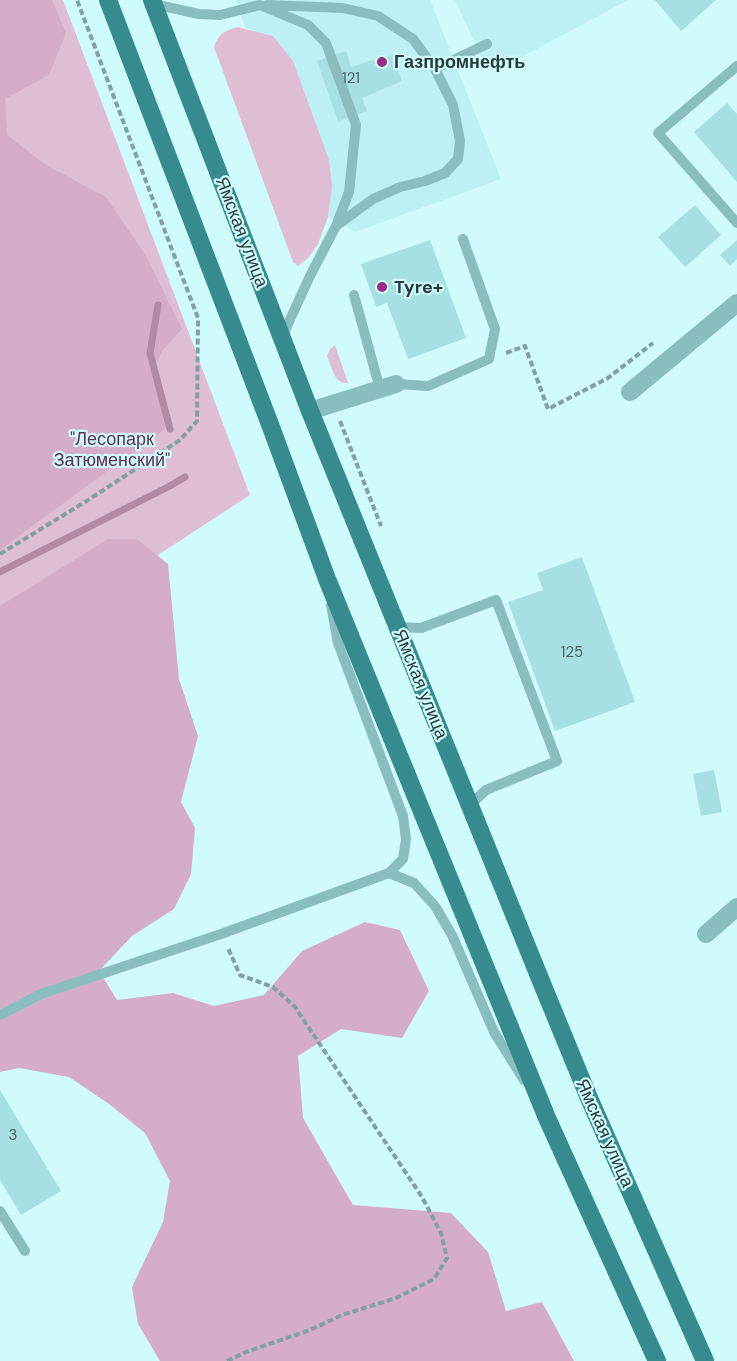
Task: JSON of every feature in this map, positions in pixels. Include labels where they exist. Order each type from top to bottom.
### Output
[{"type":"main road","points":[[108,0],[327,579],[547,1118],[657,1361]]},
{"type":"main road","name":"Ямская улица","points":[[153,2],[310,411],[543,986],[589,1098],[705,1361]]},
{"type":"street","points":[[630,392],[737,303]]},
{"type":"street","points":[[310,411],[388,386]]},
{"type":"street","points":[[706,934],[737,907]]},
{"type":"lane","points":[[153,2],[199,14],[220,15],[272,0]]},
{"type":"lane","points":[[260,5],[343,8],[378,16],[413,39],[435,69],[453,105],[460,141],[458,159],[445,173],[425,182],[400,187],[373,199],[336,226]]},
{"type":"lane","points":[[260,5],[308,25],[326,43],[356,125],[349,192],[336,226],[282,337]]},
{"type":"lane","points":[[435,69],[487,44]]},
{"type":"lane","points":[[737,66],[658,133],[737,223]]},
{"type":"lane","points":[[354,295],[388,386],[428,386],[489,359],[495,329],[463,239]]},
{"type":"lane","points":[[0,1015],[41,994],[389,873],[403,859],[406,839],[403,816],[338,644],[327,579]]},
{"type":"lane","points":[[398,627],[421,628],[496,600],[557,761],[486,790],[470,805]]},
{"type":"lane","points":[[389,873],[414,883],[435,906],[452,935],[494,1032],[547,1118]]},
{"type":"lane","points":[[0,1211],[25,1251]]},
{"type":"path","points":[[0,554],[180,440],[197,421],[198,318],[77,0]]},
{"type":"path","points":[[489,359],[525,346],[548,409],[608,378],[654,342]]},
{"type":"path","points":[[221,933],[240,975],[273,987],[294,1007],[422,1197],[441,1233],[447,1258],[434,1279],[396,1298],[342,1316],[228,1361]]},
{"type":"shaded area","points":[[236,0],[430,0],[501,179],[355,232],[328,217],[332,187],[273,36],[245,28]]},
{"type":"shaded area","points":[[455,0],[628,0],[505,66],[483,61]]},
{"type":"green space","name":"\"Лесопарк Затюменский\"","points":[[0,0],[63,0],[250,495],[0,658]]},
{"type":"green space","points":[[0,0],[52,0],[66,33],[49,75],[5,99],[7,135],[46,165],[106,197],[146,256],[182,329],[162,351],[153,372],[170,424],[148,444],[129,455],[0,550]]},
{"type":"green space","points":[[238,27],[273,36],[293,61],[329,160],[332,187],[328,217],[318,244],[308,258],[298,266],[293,262],[214,47],[223,33]]},
{"type":"green space","points":[[335,345],[348,383],[343,383],[337,378],[327,356]]},
{"type":"green space","points":[[108,539],[137,539],[168,564],[179,679],[198,736],[181,802],[195,828],[191,874],[174,909],[132,936],[99,971],[117,1000],[173,993],[214,1006],[264,995],[302,951],[365,922],[400,930],[429,991],[402,1038],[341,1029],[298,1056],[303,1118],[353,1205],[451,1213],[488,1252],[506,1311],[542,1302],[574,1361],[160,1361],[138,1324],[132,1287],[163,1222],[170,1181],[145,1133],[109,1104],[69,1077],[19,1068],[0,1072],[0,606]]},
{"type":"building","points":[[655,0],[716,0],[681,31]]},
{"type":"building","points":[[346,51],[351,67],[393,55],[402,81],[362,98],[367,111],[338,121],[317,61]]},
{"type":"building","points":[[727,103],[737,114],[737,182],[694,132]]},
{"type":"building","points":[[695,205],[721,235],[685,267],[658,237]]},
{"type":"building","points":[[430,240],[466,338],[408,359],[387,303],[376,307],[361,264]]},
{"type":"building","points":[[737,240],[737,259],[730,266],[720,255]]},
{"type":"building","points":[[582,557],[635,702],[555,731],[508,602],[543,590],[537,573]]},
{"type":"building","points":[[714,770],[722,812],[701,816],[693,774]]},
{"type":"building","points":[[0,1090],[61,1191],[21,1215],[0,1180]]},
{"type":"waterway","points":[[158,305],[150,353],[170,429]]},
{"type":"waterway","points":[[0,572],[185,477]]},
{"type":"place","name":"Газпромнефть","points":[[382,62]]},
{"type":"place","name":"Tyre+","points":[[382,287]]}]
